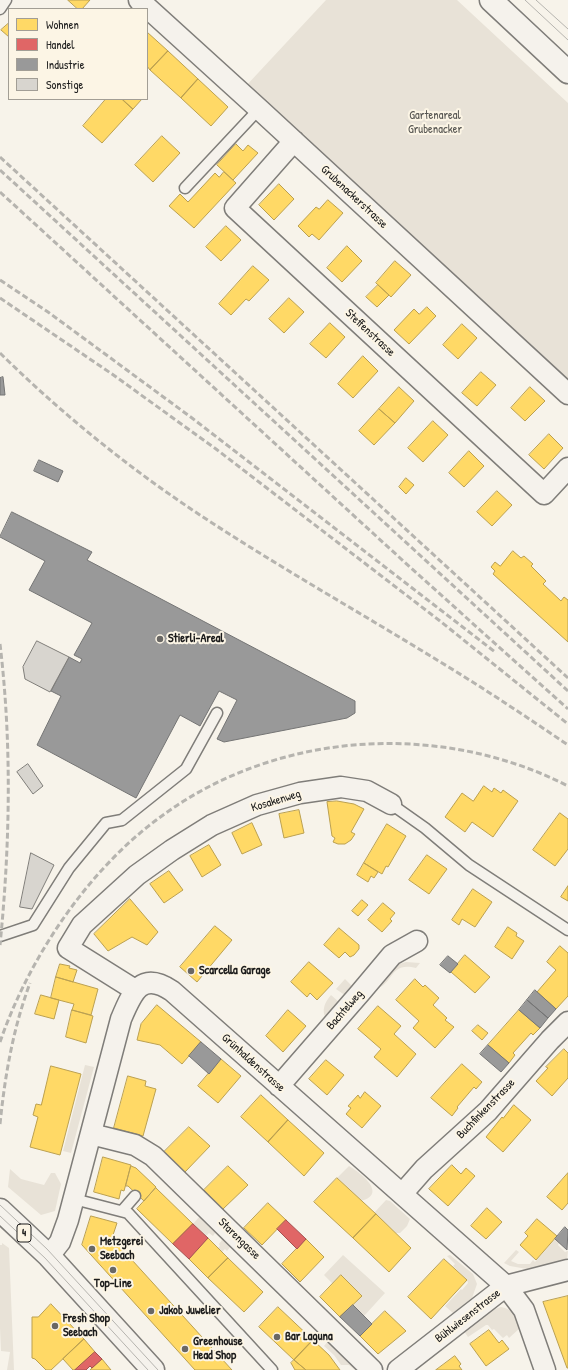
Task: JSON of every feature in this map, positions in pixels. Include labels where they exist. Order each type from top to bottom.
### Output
[{"type":"main road","points":[[491,0],[568,72]]},
{"type":"main road","name":"4","points":[[0,1210],[49,1256],[153,1370]]},
{"type":"street","name":"Grubenackerstrasse","points":[[148,10],[259,109],[568,394]]},
{"type":"street","name":"Steffenstrasse","points":[[294,141],[235,208],[544,494],[568,468]]},
{"type":"street","name":"Kosakenweg","points":[[135,990],[68,948],[82,925],[137,875],[172,850],[212,825],[257,805],[300,793],[341,787],[367,791],[391,804]]},
{"type":"street","name":"Bachtelweg","points":[[279,1086],[360,994],[392,955],[417,941]]},
{"type":"street","name":"Grünhaldenstrasse","points":[[135,990],[148,982],[162,984],[506,1286],[524,1310],[545,1370]]},
{"type":"street","points":[[49,1256],[60,1242],[68,1220],[121,1019],[135,990]]},
{"type":"street","name":"Buchfinkenstrasse","points":[[402,1194],[424,1169],[488,1110],[550,1040],[568,1022]]},
{"type":"street","name":"Starengasse","points":[[91,1134],[135,1146],[153,1156],[372,1370]]},
{"type":"street","name":"Bühlwiesenstrasse","points":[[398,1370],[506,1286],[568,1270]]},
{"type":"lane","points":[[0,9],[6,0]]},
{"type":"lane","points":[[185,188],[259,109]]},
{"type":"lane","points":[[0,936],[32,925],[69,868],[106,823],[122,820],[186,769],[217,713]]},
{"type":"lane","name":"Kosakenweg","points":[[391,804],[425,828],[469,865],[568,930]]},
{"type":"lane","points":[[122,1211],[135,1196]]},
{"type":"lane","points":[[74,1199],[128,1213],[272,1370]]},
{"type":"green space","name":"Gartenareal Grubenacker","points":[[326,0],[457,0],[568,103],[568,380],[408,232],[403,235],[245,87]]},
{"type":"green space","points":[[406,962],[420,963],[416,968],[401,968],[392,974],[386,983],[375,989],[396,965]]},
{"type":"green space","points":[[345,979],[356,990],[346,996],[336,989]]},
{"type":"green space","points":[[331,995],[340,1003],[326,1019],[324,1006]]},
{"type":"green space","points":[[85,1065],[94,1067],[71,1153],[63,1151]]},
{"type":"green space","points":[[349,1166],[360,1173],[370,1184],[372,1194],[369,1198],[361,1201],[337,1178]]},
{"type":"green space","points":[[10,1169],[21,1179],[44,1185],[51,1173],[55,1173],[61,1184],[55,1211],[41,1215],[8,1187]]},
{"type":"green space","points":[[386,1200],[390,1201],[410,1219],[407,1226],[400,1233],[396,1233],[374,1213]]},
{"type":"green space","points":[[200,1216],[231,1246],[227,1251],[225,1249],[222,1252],[218,1248],[222,1240],[215,1233],[213,1236],[209,1233],[206,1236],[193,1224]]},
{"type":"green space","points":[[555,1239],[559,1243],[558,1245],[565,1252],[568,1251],[567,1260],[527,1269],[510,1266],[504,1263],[516,1250],[519,1252],[511,1261],[518,1264],[530,1264],[533,1260],[535,1262]]},
{"type":"green space","points":[[2,1243],[9,1248],[14,1370],[7,1370],[10,1352],[1,1351],[0,1245],[2,1245]]},
{"type":"green space","points":[[343,1255],[385,1293],[364,1316],[353,1305],[361,1295],[341,1275],[333,1284],[324,1275]]},
{"type":"green space","points":[[450,1255],[473,1274],[477,1284],[472,1298],[453,1313],[445,1306],[468,1283],[467,1280],[453,1266],[455,1264],[447,1256]]},
{"type":"green space","points":[[501,1307],[508,1309],[514,1314],[520,1328],[509,1338],[507,1335],[503,1338],[488,1325],[468,1337],[464,1331],[492,1310]]},
{"type":"green space","points":[[329,1340],[359,1370],[355,1370],[349,1365],[341,1365],[334,1355],[324,1346]]},
{"type":"building: Wohnen","points":[[68,0],[90,0],[83,8],[77,8]]},
{"type":"building: Wohnen","points":[[8,24],[8,36],[1,30]]},
{"type":"building: Wohnen","points":[[148,33],[168,51],[150,70],[148,67]]},
{"type":"building: Wohnen","points":[[168,51],[198,79],[181,98],[150,70]]},
{"type":"building: Wohnen","points":[[198,79],[228,107],[211,126],[181,98]]},
{"type":"building: Wohnen","points":[[105,100],[123,100],[133,109],[102,143],[83,126]]},
{"type":"building: Wohnen","points":[[123,100],[141,100],[133,109]]},
{"type":"building: Wohnen","points":[[162,136],[180,153],[153,182],[135,165]]},
{"type":"building: Wohnen","points":[[236,144],[243,151],[248,145],[258,153],[233,180],[217,165]]},
{"type":"building: Wohnen","points":[[224,172],[236,183],[194,228],[169,206],[180,194],[188,202],[215,173],[219,177]]},
{"type":"building: Wohnen","points":[[279,184],[294,199],[274,220],[259,205]]},
{"type":"building: Wohnen","points":[[328,200],[343,213],[319,240],[312,234],[309,237],[298,226],[316,207],[319,209]]},
{"type":"building: Wohnen","points":[[226,226],[241,240],[221,261],[206,247]]},
{"type":"building: Wohnen","points":[[347,246],[362,261],[342,282],[327,268]]},
{"type":"building: Wohnen","points":[[395,261],[411,275],[391,297],[376,283]]},
{"type":"building: Wohnen","points":[[253,266],[269,280],[249,301],[246,299],[231,315],[219,304]]},
{"type":"building: Wohnen","points":[[378,285],[389,295],[377,307],[366,297]]},
{"type":"building: Wohnen","points":[[289,298],[304,312],[284,333],[269,319]]},
{"type":"building: Wohnen","points":[[427,307],[436,316],[409,344],[394,330],[414,309],[419,314]]},
{"type":"building: Wohnen","points":[[330,323],[345,337],[326,358],[310,344]]},
{"type":"building: Wohnen","points":[[462,324],[477,338],[458,359],[443,345]]},
{"type":"building: Wohnen","points":[[363,356],[378,371],[353,398],[338,384]]},
{"type":"building: Wohnen","points":[[481,372],[496,385],[477,406],[462,393]]},
{"type":"building: Wohnen","points":[[399,387],[414,401],[395,423],[379,409]]},
{"type":"building: Wohnen","points":[[530,387],[545,401],[525,421],[511,408]]},
{"type":"building: Wohnen","points":[[379,409],[395,423],[374,445],[359,431]]},
{"type":"building: Wohnen","points":[[433,421],[448,435],[423,462],[408,448]]},
{"type":"building: Wohnen","points":[[549,434],[563,448],[544,469],[529,455]]},
{"type":"building: Wohnen","points":[[469,451],[484,466],[464,487],[449,473]]},
{"type":"building: Wohnen","points":[[406,478],[414,485],[406,494],[399,487]]},
{"type":"building: Wohnen","points":[[497,491],[512,505],[492,526],[477,512]]},
{"type":"building: Wohnen","points":[[513,551],[521,558],[524,556],[533,564],[531,566],[546,581],[543,584],[561,601],[564,597],[568,600],[568,642],[493,574],[495,571],[491,567],[495,562],[500,566]]},
{"type":"building: Wohnen","points":[[484,786],[492,792],[494,788],[501,793],[503,790],[518,801],[493,837],[472,822],[465,832],[445,817],[462,793],[473,801]]},
{"type":"building: Wohnen","points":[[337,801],[354,804],[364,809],[351,832],[355,834],[351,840],[345,844],[333,842],[335,838],[332,836],[327,802]]},
{"type":"building: Wohnen","points":[[299,810],[304,833],[284,838],[279,814]]},
{"type":"building: Wohnen","points":[[560,813],[568,819],[568,849],[555,866],[533,850]]},
{"type":"building: Wohnen","points":[[252,823],[262,845],[242,854],[232,833]]},
{"type":"building: Wohnen","points":[[387,824],[406,836],[388,867],[386,866],[382,874],[364,863]]},
{"type":"building: Wohnen","points":[[209,845],[221,865],[202,877],[190,856]]},
{"type":"building: Wohnen","points":[[427,855],[447,869],[429,894],[409,880]]},
{"type":"building: Wohnen","points":[[364,863],[378,872],[374,878],[371,876],[368,882],[357,875]]},
{"type":"building: Wohnen","points":[[169,871],[183,890],[164,903],[150,884]]},
{"type":"building: Wohnen","points":[[568,886],[568,901],[561,897]]},
{"type":"building: Wohnen","points":[[473,889],[492,902],[475,927],[462,919],[459,925],[452,920]]},
{"type":"building: Wohnen","points":[[130,899],[158,932],[147,945],[132,937],[108,951],[94,934]]},
{"type":"building: Wohnen","points":[[362,900],[368,905],[358,916],[352,911]]},
{"type":"building: Wohnen","points":[[383,903],[395,913],[390,919],[392,921],[382,932],[368,920]]},
{"type":"building: Wohnen","points":[[215,926],[232,940],[197,982],[180,967]]},
{"type":"building: Wohnen","points":[[508,927],[517,933],[516,936],[524,941],[512,959],[495,947]]},
{"type":"building: Wohnen","points":[[339,928],[359,945],[359,949],[350,957],[345,952],[339,958],[324,945]]},
{"type":"building: Wohnen","points":[[560,946],[568,953],[568,996],[556,1009],[537,992],[556,970],[547,962]]},
{"type":"building: Wohnen","points":[[465,955],[490,977],[475,993],[451,972]]},
{"type":"building: Wohnen","points":[[309,962],[333,983],[317,1000],[310,993],[307,997],[291,982]]},
{"type":"building: Wohnen","points":[[60,964],[70,966],[69,968],[77,970],[73,982],[56,977]]},
{"type":"building: Wohnen","points":[[56,977],[98,989],[91,1015],[72,1010],[74,1004],[51,998]]},
{"type":"building: Wohnen","points":[[415,979],[423,987],[425,985],[439,998],[433,1005],[447,1018],[445,1020],[454,1027],[435,1048],[413,1028],[419,1021],[396,1000]]},
{"type":"building: Wohnen","points":[[41,995],[59,1000],[54,1019],[35,1014]]},
{"type":"building: Wohnen","points":[[157,1005],[201,1042],[182,1064],[160,1045],[137,1040],[141,1024]]},
{"type":"building: Wohnen","points":[[378,1006],[401,1026],[394,1034],[416,1054],[397,1077],[374,1057],[381,1049],[358,1029]]},
{"type":"building: Wohnen","points":[[72,1010],[93,1016],[86,1043],[66,1037]]},
{"type":"building: Wohnen","points":[[288,1010],[306,1026],[283,1052],[266,1036]]},
{"type":"building: Wohnen","points":[[519,1010],[540,1028],[533,1035],[531,1033],[513,1053],[515,1055],[509,1063],[488,1045]]},
{"type":"building: Wohnen","points":[[478,1025],[488,1033],[482,1040],[472,1031]]},
{"type":"building: Wohnen","points":[[564,1049],[568,1053],[568,1078],[552,1096],[536,1081],[548,1068],[546,1067]]},
{"type":"building: Wohnen","points":[[221,1059],[241,1076],[218,1103],[198,1086]]},
{"type":"building: Wohnen","points":[[326,1060],[344,1075],[327,1095],[309,1079]]},
{"type":"building: Wohnen","points":[[462,1064],[482,1082],[476,1089],[474,1087],[457,1107],[458,1108],[452,1116],[431,1098]]},
{"type":"building: Wohnen","points":[[51,1066],[81,1074],[60,1155],[30,1147],[38,1117],[33,1115],[36,1104],[41,1105]]},
{"type":"building: Wohnen","points":[[128,1076],[146,1081],[145,1086],[156,1089],[143,1136],[114,1128]]},
{"type":"building: Wohnen","points":[[365,1092],[381,1106],[362,1128],[346,1114],[351,1108],[348,1106],[358,1095],[360,1098]]},
{"type":"building: Wohnen","points":[[261,1095],[288,1120],[268,1142],[241,1117]]},
{"type":"building: Wohnen","points":[[514,1105],[531,1120],[503,1152],[486,1137]]},
{"type":"building: Wohnen","points":[[288,1120],[324,1153],[304,1176],[268,1142]]},
{"type":"building: Wohnen","points":[[189,1127],[210,1146],[185,1172],[164,1152]]},
{"type":"building: Wohnen","points":[[103,1157],[131,1165],[124,1191],[121,1190],[119,1199],[94,1192]]},
{"type":"building: Wohnen","points":[[452,1165],[461,1174],[466,1168],[475,1176],[448,1206],[429,1189]]},
{"type":"building: Wohnen","points":[[131,1166],[136,1168],[156,1187],[144,1201],[128,1186],[126,1186]]},
{"type":"building: Wohnen","points":[[228,1166],[248,1185],[223,1209],[204,1190]]},
{"type":"building: Wohnen","points":[[568,1173],[568,1203],[562,1210],[547,1197]]},
{"type":"building: Wohnen","points":[[337,1178],[376,1214],[353,1238],[314,1202]]},
{"type":"building: Wohnen","points":[[156,1188],[193,1224],[173,1244],[137,1209]]},
{"type":"building: Wohnen","points":[[268,1203],[286,1220],[262,1245],[244,1228]]},
{"type":"building: Wohnen","points":[[487,1208],[502,1222],[486,1239],[471,1226]]},
{"type":"building: Wohnen","points":[[376,1214],[411,1248],[389,1272],[353,1238]]},
{"type":"building: Wohnen","points":[[91,1216],[117,1223],[112,1238],[232,1370],[195,1370],[82,1245]]},
{"type":"building: Wohnen","points":[[537,1219],[557,1236],[536,1260],[520,1245],[528,1236],[525,1233]]},
{"type":"building: Wohnen","points":[[208,1238],[228,1258],[208,1278],[189,1259]]},
{"type":"building: Wohnen","points":[[306,1239],[324,1257],[300,1282],[282,1264]]},
{"type":"building: Wohnen","points":[[228,1258],[263,1292],[244,1312],[208,1278]]},
{"type":"building: Wohnen","points":[[444,1259],[467,1280],[431,1319],[408,1297]]},
{"type":"building: Wohnen","points":[[341,1275],[362,1296],[340,1317],[320,1297]]},
{"type":"building: Wohnen","points":[[568,1296],[568,1368],[567,1368],[543,1302]]},
{"type":"building: Wohnen","points":[[51,1304],[84,1339],[51,1370],[46,1370],[32,1358],[32,1317],[38,1317]]},
{"type":"building: Wohnen","points":[[278,1307],[313,1340],[294,1360],[259,1327]]},
{"type":"building: Wohnen","points":[[385,1311],[406,1331],[378,1354],[360,1336]]},
{"type":"building: Wohnen","points":[[489,1330],[499,1343],[502,1340],[509,1349],[486,1366],[470,1344]]},
{"type":"building: Wohnen","points":[[84,1339],[95,1352],[75,1370],[73,1370],[63,1359]]},
{"type":"building: Wohnen","points":[[313,1340],[329,1355],[340,1370],[306,1370],[294,1360]]},
{"type":"building: Wohnen","points":[[455,1356],[461,1364],[459,1366],[462,1370],[436,1370]]},
{"type":"building: Wohnen","points":[[102,1359],[111,1370],[90,1370],[92,1368]]},
{"type":"building: Wohnen","points":[[294,1360],[306,1370],[295,1370],[291,1363]]},
{"type":"building: Handel","points":[[286,1220],[306,1239],[297,1249],[277,1229]]},
{"type":"building: Handel","points":[[193,1224],[208,1238],[189,1259],[173,1244]]},
{"type":"building: Handel","points":[[95,1352],[102,1359],[92,1368],[90,1366],[86,1370],[75,1370]]},
{"type":"building: Industrie","points":[[3,377],[5,395],[0,395],[0,378]]},
{"type":"building: Industrie","points":[[39,460],[63,471],[58,482],[34,471]]},
{"type":"building: Industrie","name":"Stierli-Areal","points":[[12,512],[92,552],[87,560],[355,701],[355,713],[347,718],[224,742],[217,739],[237,700],[219,691],[200,726],[180,715],[136,798],[37,745],[61,696],[51,691],[69,657],[80,663],[82,659],[74,655],[92,623],[29,590],[45,561],[0,537]]},
{"type":"building: Industrie","points":[[448,956],[458,964],[450,973],[440,965]]},
{"type":"building: Industrie","points":[[535,990],[556,1009],[548,1018],[527,1000]]},
{"type":"building: Industrie","points":[[527,1000],[548,1018],[540,1028],[519,1010]]},
{"type":"building: Industrie","points":[[201,1042],[221,1059],[209,1074],[189,1056]]},
{"type":"building: Industrie","points":[[488,1045],[509,1063],[501,1072],[480,1054]]},
{"type":"building: Industrie","points":[[565,1227],[568,1230],[567,1250],[555,1239]]},
{"type":"building: Industrie","points":[[353,1305],[372,1324],[360,1336],[340,1317]]},
{"type":"building: Sonstige","points":[[37,641],[69,657],[50,692],[25,679],[23,667]]},
{"type":"building: Sonstige","points":[[28,764],[43,786],[33,794],[17,772]]},
{"type":"building: Sonstige","points":[[31,853],[54,865],[32,909],[20,907]]},
{"type":"tram line","points":[[525,0],[568,40]]},
{"type":"tram line","points":[[536,0],[568,29]]},
{"type":"tram line","points":[[0,1205],[47,1249],[158,1370]]},
{"type":"tram line","points":[[0,1216],[45,1258],[148,1370]]},
{"type":"railway","points":[[0,157],[568,678]]},
{"type":"railway","points":[[0,170],[568,691]]},
{"type":"railway","points":[[0,192],[411,568],[568,709]]},
{"type":"railway","points":[[0,280],[48,312],[192,418],[495,652]]},
{"type":"railway","points":[[0,298],[112,374],[216,449],[440,621],[568,724]]},
{"type":"railway","points":[[0,353],[48,398],[97,440],[176,499],[261,554],[408,642],[520,712],[568,745]]},
{"type":"railway","points":[[0,644],[4,682],[8,757],[8,832],[0,945]]},
{"type":"railway","points":[[0,1042],[12,1010],[44,948],[63,918],[85,890],[133,839],[159,818],[205,789],[254,767],[305,752],[359,745],[412,744],[466,751],[518,765],[568,786]]},
{"type":"railway","points":[[0,1124],[10,1052],[30,983]]},
{"type":"place","name":"Stierli-Areal","points":[[160,639]]},
{"type":"place","name":"Scarcella Garage","points":[[191,971]]},
{"type":"place","name":"Metzgerei Seebach","points":[[92,1249]]},
{"type":"place","name":"Top-Line","points":[[113,1270]]},
{"type":"place","name":"Jakob Juwelier","points":[[151,1311]]},
{"type":"place","name":"Fresh Shop Seebach","points":[[55,1326]]},
{"type":"place","name":"Bar Laguna","points":[[277,1337]]},
{"type":"place","name":"Greenhouse Head Shop","points":[[185,1349]]}]
